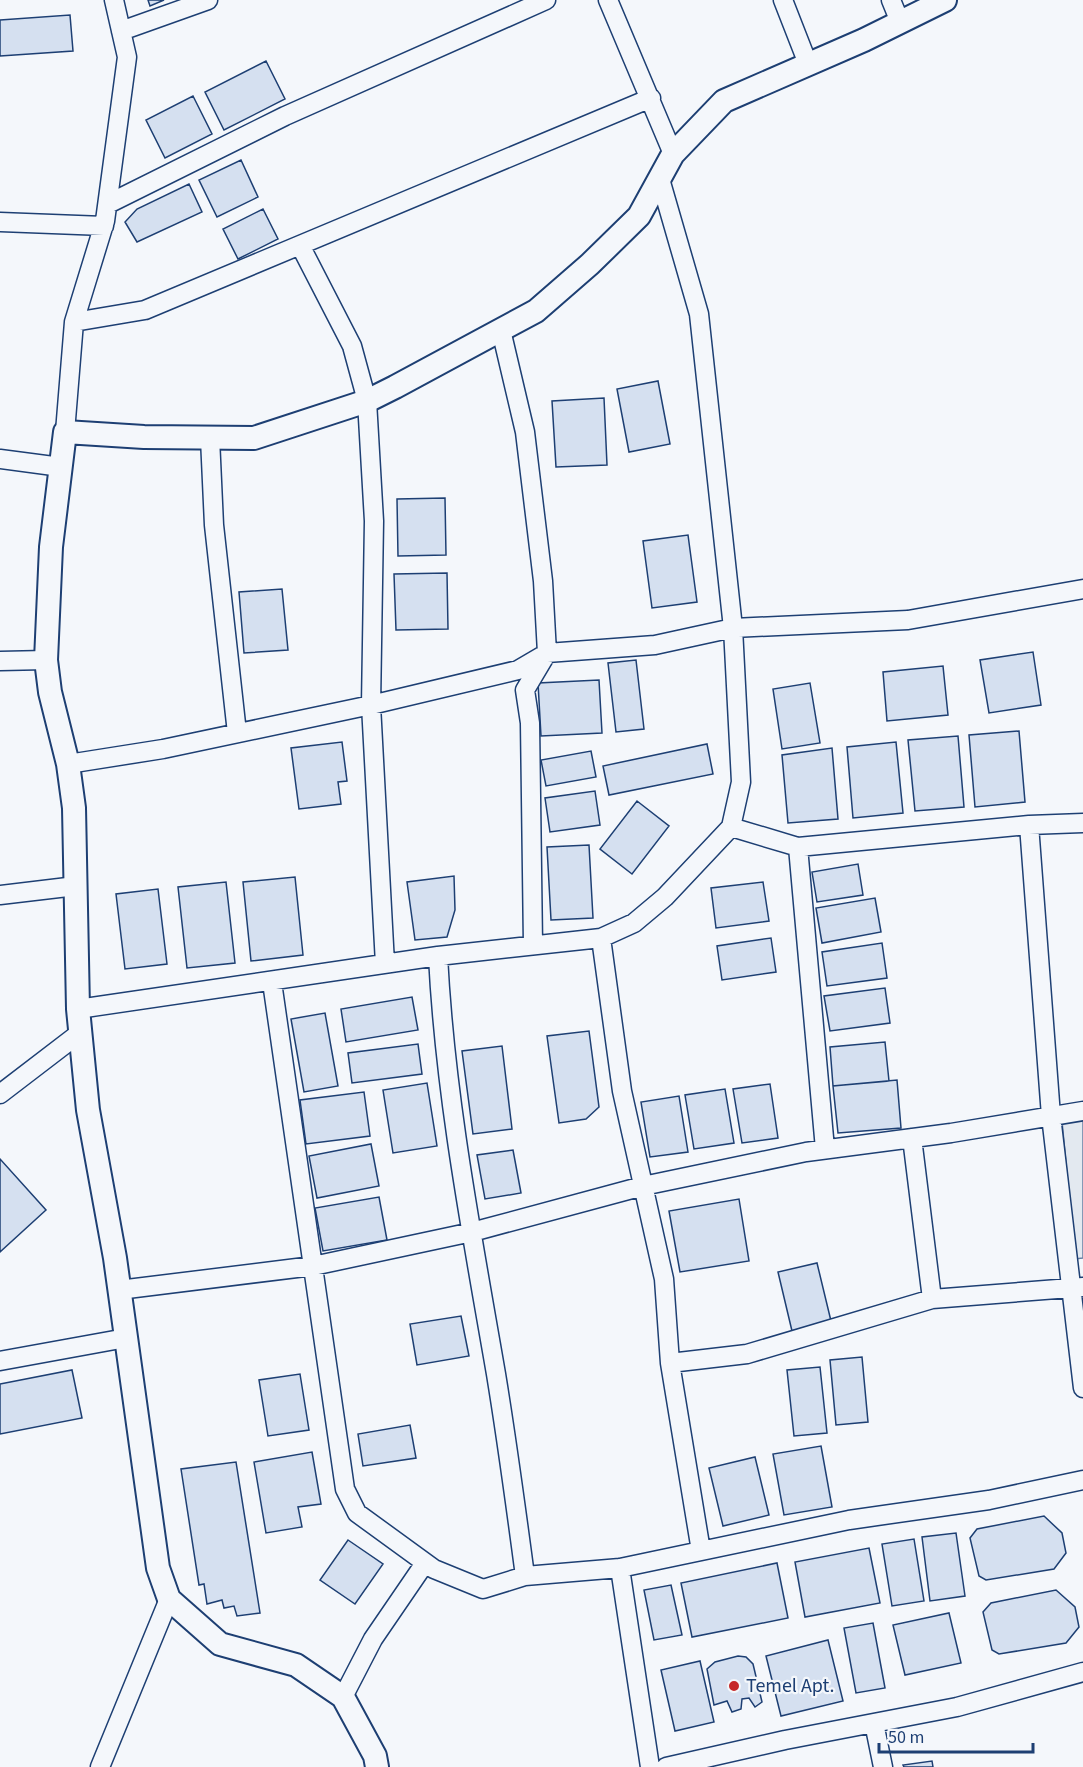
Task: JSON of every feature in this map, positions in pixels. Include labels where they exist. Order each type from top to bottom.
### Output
[{"type":"street","points":[[114,0],[127,57],[104,226],[74,322],[65,432],[51,547],[46,660],[50,692],[68,764],[74,808],[78,1009],[88,1110],[120,1290],[158,1568],[170,1599],[220,1644],[296,1665],[343,1697],[375,1756],[377,1767]]},
{"type":"street","points":[[121,31],[208,0]]},
{"type":"street","points":[[108,204],[285,116],[546,0]]},
{"type":"street","points":[[608,0],[673,154]]},
{"type":"street","points":[[783,0],[808,64]]},
{"type":"street","points":[[891,0],[900,22]]},
{"type":"street","points":[[65,432],[254,438],[368,401],[536,311],[590,264],[639,216],[673,154],[724,101],[945,0]]},
{"type":"street","points":[[74,322],[145,310],[301,247],[651,98]]},
{"type":"street","points":[[78,1009],[438,956],[601,938],[634,923],[665,897],[731,827],[741,782],[733,628],[699,314],[660,179]]},
{"type":"street","points":[[0,222],[104,226]]},
{"type":"street","points":[[301,247],[352,346],[368,401],[374,521],[371,705],[385,964]]},
{"type":"street","points":[[501,330],[525,432],[543,581],[547,653],[525,690],[530,723],[533,945]]},
{"type":"street","points":[[210,438],[214,525],[237,733]]},
{"type":"street","points":[[0,459],[61,467]]},
{"type":"street","points":[[68,764],[237,733],[371,705],[518,670],[547,653],[655,645],[733,628],[908,620],[1083,589]]},
{"type":"street","points":[[0,661],[46,660]]},
{"type":"street","points":[[731,827],[798,847],[1029,825],[1083,824]]},
{"type":"street","points":[[1029,825],[1051,1116],[1077,1288],[1083,1388]]},
{"type":"street","points":[[798,847],[825,1149]]},
{"type":"street","points":[[0,895],[76,886]]},
{"type":"street","points":[[601,938],[622,1091],[664,1279],[670,1363],[701,1551]]},
{"type":"street","points":[[438,956],[441,1015],[452,1104],[509,1455],[525,1576]]},
{"type":"street","points":[[273,982],[345,1488],[357,1513],[434,1569],[483,1588],[525,1576],[620,1568],[849,1520],[990,1500],[1083,1480]]},
{"type":"street","points":[[0,1094],[81,1032]]},
{"type":"street","points":[[120,1290],[313,1266],[472,1232],[643,1186],[825,1149],[1083,1111]]},
{"type":"street","points":[[912,1138],[932,1299]]},
{"type":"street","points":[[670,1363],[747,1354],[932,1299],[1077,1288]]},
{"type":"street","points":[[0,1361],[126,1338]]},
{"type":"street","points":[[343,1697],[373,1639],[425,1563]]},
{"type":"street","points":[[620,1568],[650,1767]]},
{"type":"street","points":[[100,1767],[170,1599]]},
{"type":"street","points":[[666,1767],[785,1740],[957,1707],[1083,1672]]},
{"type":"street","points":[[874,1723],[883,1767]]},
{"type":"shaded area","points":[[1083,1119],[1083,1258],[1075,1259],[1062,1121]]},
{"type":"building","points":[[148,0],[164,0],[150,6]]},
{"type":"building","points":[[70,15],[73,51],[0,56],[0,20]]},
{"type":"building","points":[[266,61],[285,99],[224,130],[205,92]]},
{"type":"building","points":[[193,96],[212,134],[165,158],[146,120]]},
{"type":"building","points":[[241,160],[258,197],[217,217],[199,180]]},
{"type":"building","points":[[189,184],[202,212],[137,242],[125,222],[137,209]]},
{"type":"building","points":[[263,209],[278,239],[238,259],[223,229]]},
{"type":"building","points":[[658,381],[670,444],[629,452],[617,389]]},
{"type":"building","points":[[604,398],[607,465],[556,467],[552,401]]},
{"type":"building","points":[[445,498],[446,555],[398,556],[397,499]]},
{"type":"building","points":[[688,535],[697,602],[652,608],[643,541]]},
{"type":"building","points":[[447,573],[448,629],[396,630],[394,574]]},
{"type":"building","points":[[282,589],[288,650],[244,653],[239,592]]},
{"type":"building","points":[[1033,652],[1041,705],[989,713],[980,660]]},
{"type":"building","points":[[636,660],[644,729],[616,732],[608,663]]},
{"type":"building","points":[[943,666],[948,715],[887,721],[883,672]]},
{"type":"building","points":[[599,680],[602,733],[541,736],[538,683]]},
{"type":"building","points":[[810,683],[820,743],[782,749],[773,689]]},
{"type":"building","points":[[1019,731],[1025,802],[975,807],[969,735]]},
{"type":"building","points":[[958,736],[964,807],[915,811],[908,740]]},
{"type":"building","points":[[342,742],[347,781],[338,782],[341,804],[299,809],[291,748]]},
{"type":"building","points":[[896,742],[903,813],[853,818],[847,747]]},
{"type":"building","points":[[707,744],[713,774],[609,795],[603,766]]},
{"type":"building","points":[[832,748],[838,819],[788,823],[782,755]]},
{"type":"building","points":[[591,751],[596,777],[546,786],[541,760]]},
{"type":"building","points":[[595,791],[600,825],[550,832],[545,798]]},
{"type":"building","points":[[637,801],[669,826],[632,874],[600,849]]},
{"type":"building","points":[[589,845],[593,918],[551,920],[547,847]]},
{"type":"building","points":[[858,864],[863,895],[817,902],[812,872]]},
{"type":"building","points":[[454,876],[455,910],[447,937],[415,940],[407,882]]},
{"type":"building","points":[[295,877],[303,955],[251,961],[243,882]]},
{"type":"building","points":[[226,882],[235,963],[187,968],[178,887]]},
{"type":"building","points":[[763,882],[769,921],[716,928],[711,888]]},
{"type":"building","points":[[158,889],[167,964],[125,969],[116,894]]},
{"type":"building","points":[[875,898],[881,932],[822,943],[816,908]]},
{"type":"building","points":[[771,938],[776,972],[722,980],[717,946]]},
{"type":"building","points":[[882,943],[887,978],[827,986],[822,952]]},
{"type":"building","points":[[885,988],[890,1023],[830,1031],[824,996]]},
{"type":"building","points":[[412,997],[418,1030],[346,1042],[341,1009]]},
{"type":"building","points":[[325,1013],[338,1086],[304,1092],[291,1019]]},
{"type":"building","points":[[589,1031],[599,1107],[586,1119],[559,1123],[547,1036]]},
{"type":"building","points":[[885,1042],[889,1081],[833,1086],[830,1047]]},
{"type":"building","points":[[418,1044],[422,1074],[352,1083],[348,1053]]},
{"type":"building","points":[[502,1046],[512,1129],[473,1134],[462,1051]]},
{"type":"building","points":[[897,1080],[901,1128],[838,1133],[833,1086]]},
{"type":"building","points":[[427,1083],[437,1146],[393,1153],[383,1090]]},
{"type":"building","points":[[770,1084],[778,1138],[742,1143],[733,1089]]},
{"type":"building","points":[[725,1089],[734,1143],[694,1149],[685,1095]]},
{"type":"building","points":[[364,1092],[370,1136],[306,1144],[300,1100]]},
{"type":"building","points":[[679,1096],[688,1152],[650,1157],[641,1102]]},
{"type":"building","points":[[371,1144],[379,1186],[317,1198],[309,1156]]},
{"type":"building","points":[[513,1150],[521,1193],[485,1199],[477,1155]]},
{"type":"building","points":[[0,1159],[46,1210],[0,1252]]},
{"type":"building","points":[[379,1197],[387,1240],[323,1251],[315,1208]]},
{"type":"building","points":[[739,1199],[749,1261],[680,1272],[669,1211]]},
{"type":"building","points":[[817,1263],[831,1321],[792,1331],[778,1272]]},
{"type":"building","points":[[461,1316],[469,1356],[417,1365],[410,1324]]},
{"type":"building","points":[[862,1357],[868,1422],[836,1425],[830,1360]]},
{"type":"building","points":[[820,1367],[827,1433],[794,1436],[787,1370]]},
{"type":"building","points":[[72,1370],[82,1418],[0,1434],[0,1384]]},
{"type":"building","points":[[300,1374],[309,1430],[268,1436],[259,1380]]},
{"type":"building","points":[[410,1425],[416,1458],[363,1466],[358,1434]]},
{"type":"building","points":[[821,1446],[832,1507],[784,1515],[773,1454]]},
{"type":"building","points":[[312,1452],[321,1504],[298,1507],[302,1527],[266,1533],[254,1462]]},
{"type":"building","points":[[755,1457],[769,1515],[723,1526],[709,1468]]},
{"type":"building","points":[[236,1462],[260,1613],[237,1616],[234,1606],[224,1608],[222,1600],[207,1604],[204,1584],[199,1585],[181,1469]]},
{"type":"building","points":[[1044,1516],[1062,1533],[1066,1553],[1054,1569],[986,1580],[979,1576],[970,1538],[977,1529]]},
{"type":"building","points":[[956,1533],[965,1596],[930,1601],[922,1537]]},
{"type":"building","points":[[914,1539],[924,1601],[892,1606],[882,1544]]},
{"type":"building","points":[[348,1540],[383,1564],[355,1604],[320,1580]]},
{"type":"building","points":[[869,1548],[880,1603],[805,1617],[795,1562]]},
{"type":"building","points":[[777,1563],[788,1618],[692,1637],[681,1583]]},
{"type":"building","points":[[671,1585],[682,1635],[654,1640],[644,1590]]},
{"type":"building","points":[[1056,1590],[1075,1607],[1079,1627],[1066,1643],[999,1654],[992,1650],[983,1612],[991,1603]]},
{"type":"building","points":[[949,1613],[961,1663],[905,1675],[893,1625]]},
{"type":"building","points":[[873,1623],[885,1688],[856,1693],[844,1628]]},
{"type":"building","points":[[828,1640],[843,1701],[781,1716],[766,1656]]},
{"type":"building","name":"Temel Apt.","points":[[738,1656],[746,1657],[753,1664],[762,1702],[755,1707],[749,1698],[742,1699],[741,1709],[732,1712],[727,1701],[714,1705],[707,1669],[715,1662]]},
{"type":"building","points":[[700,1661],[714,1722],[675,1731],[661,1670]]},
{"type":"building","points":[[932,1761],[933,1767],[904,1767],[903,1765]]},
{"type":"place","name":"Temel Apt.","points":[[734,1686]]}]
